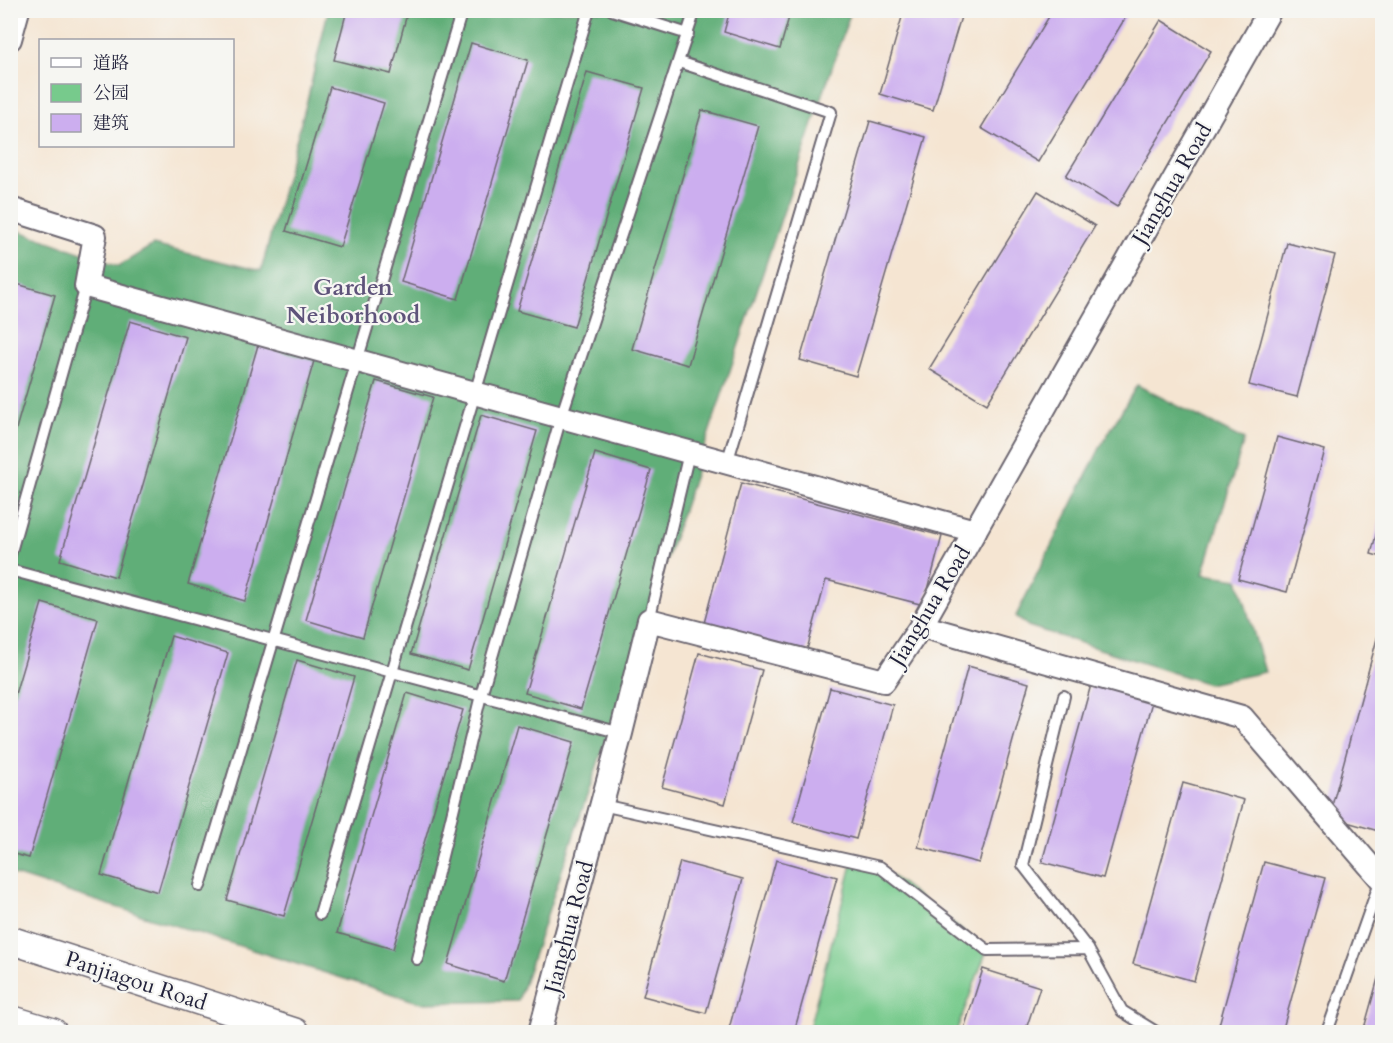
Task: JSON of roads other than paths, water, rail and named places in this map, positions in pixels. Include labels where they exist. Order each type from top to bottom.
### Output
[{"type":"street","points":[[10,39],[18,10]]},
{"type":"street","name":"Jianghua Road","points":[[540,1032],[602,805],[649,620],[884,681],[921,626],[1270,10]]},
{"type":"street","points":[[10,209],[95,236],[86,285],[975,531]]},
{"type":"street","points":[[921,626],[1242,717],[1382,879]]},
{"type":"street","name":"Panjiagou Road","points":[[10,940],[295,1032]]},
{"type":"street","points":[[10,1019],[53,1032]]},
{"type":"lane","points":[[200,886],[462,10]]},
{"type":"lane","points":[[320,914],[589,10]]},
{"type":"lane","points":[[612,10],[688,34]]},
{"type":"lane","points":[[417,959],[481,695],[561,417],[695,10]]},
{"type":"lane","points":[[679,62],[831,112],[727,463]]},
{"type":"lane","points":[[10,555],[86,285]]},
{"type":"lane","points":[[649,620],[689,453]]},
{"type":"lane","points":[[10,570],[621,733]]},
{"type":"lane","points":[[1064,696],[1023,865],[1088,949],[1122,1011],[1156,1032]]},
{"type":"lane","points":[[602,805],[880,867],[987,950],[1088,949]]},
{"type":"lane","points":[[1327,1032],[1382,879]]},
{"type":"district","name":"Garden Neiborhood","points":[[353,301]]}]
